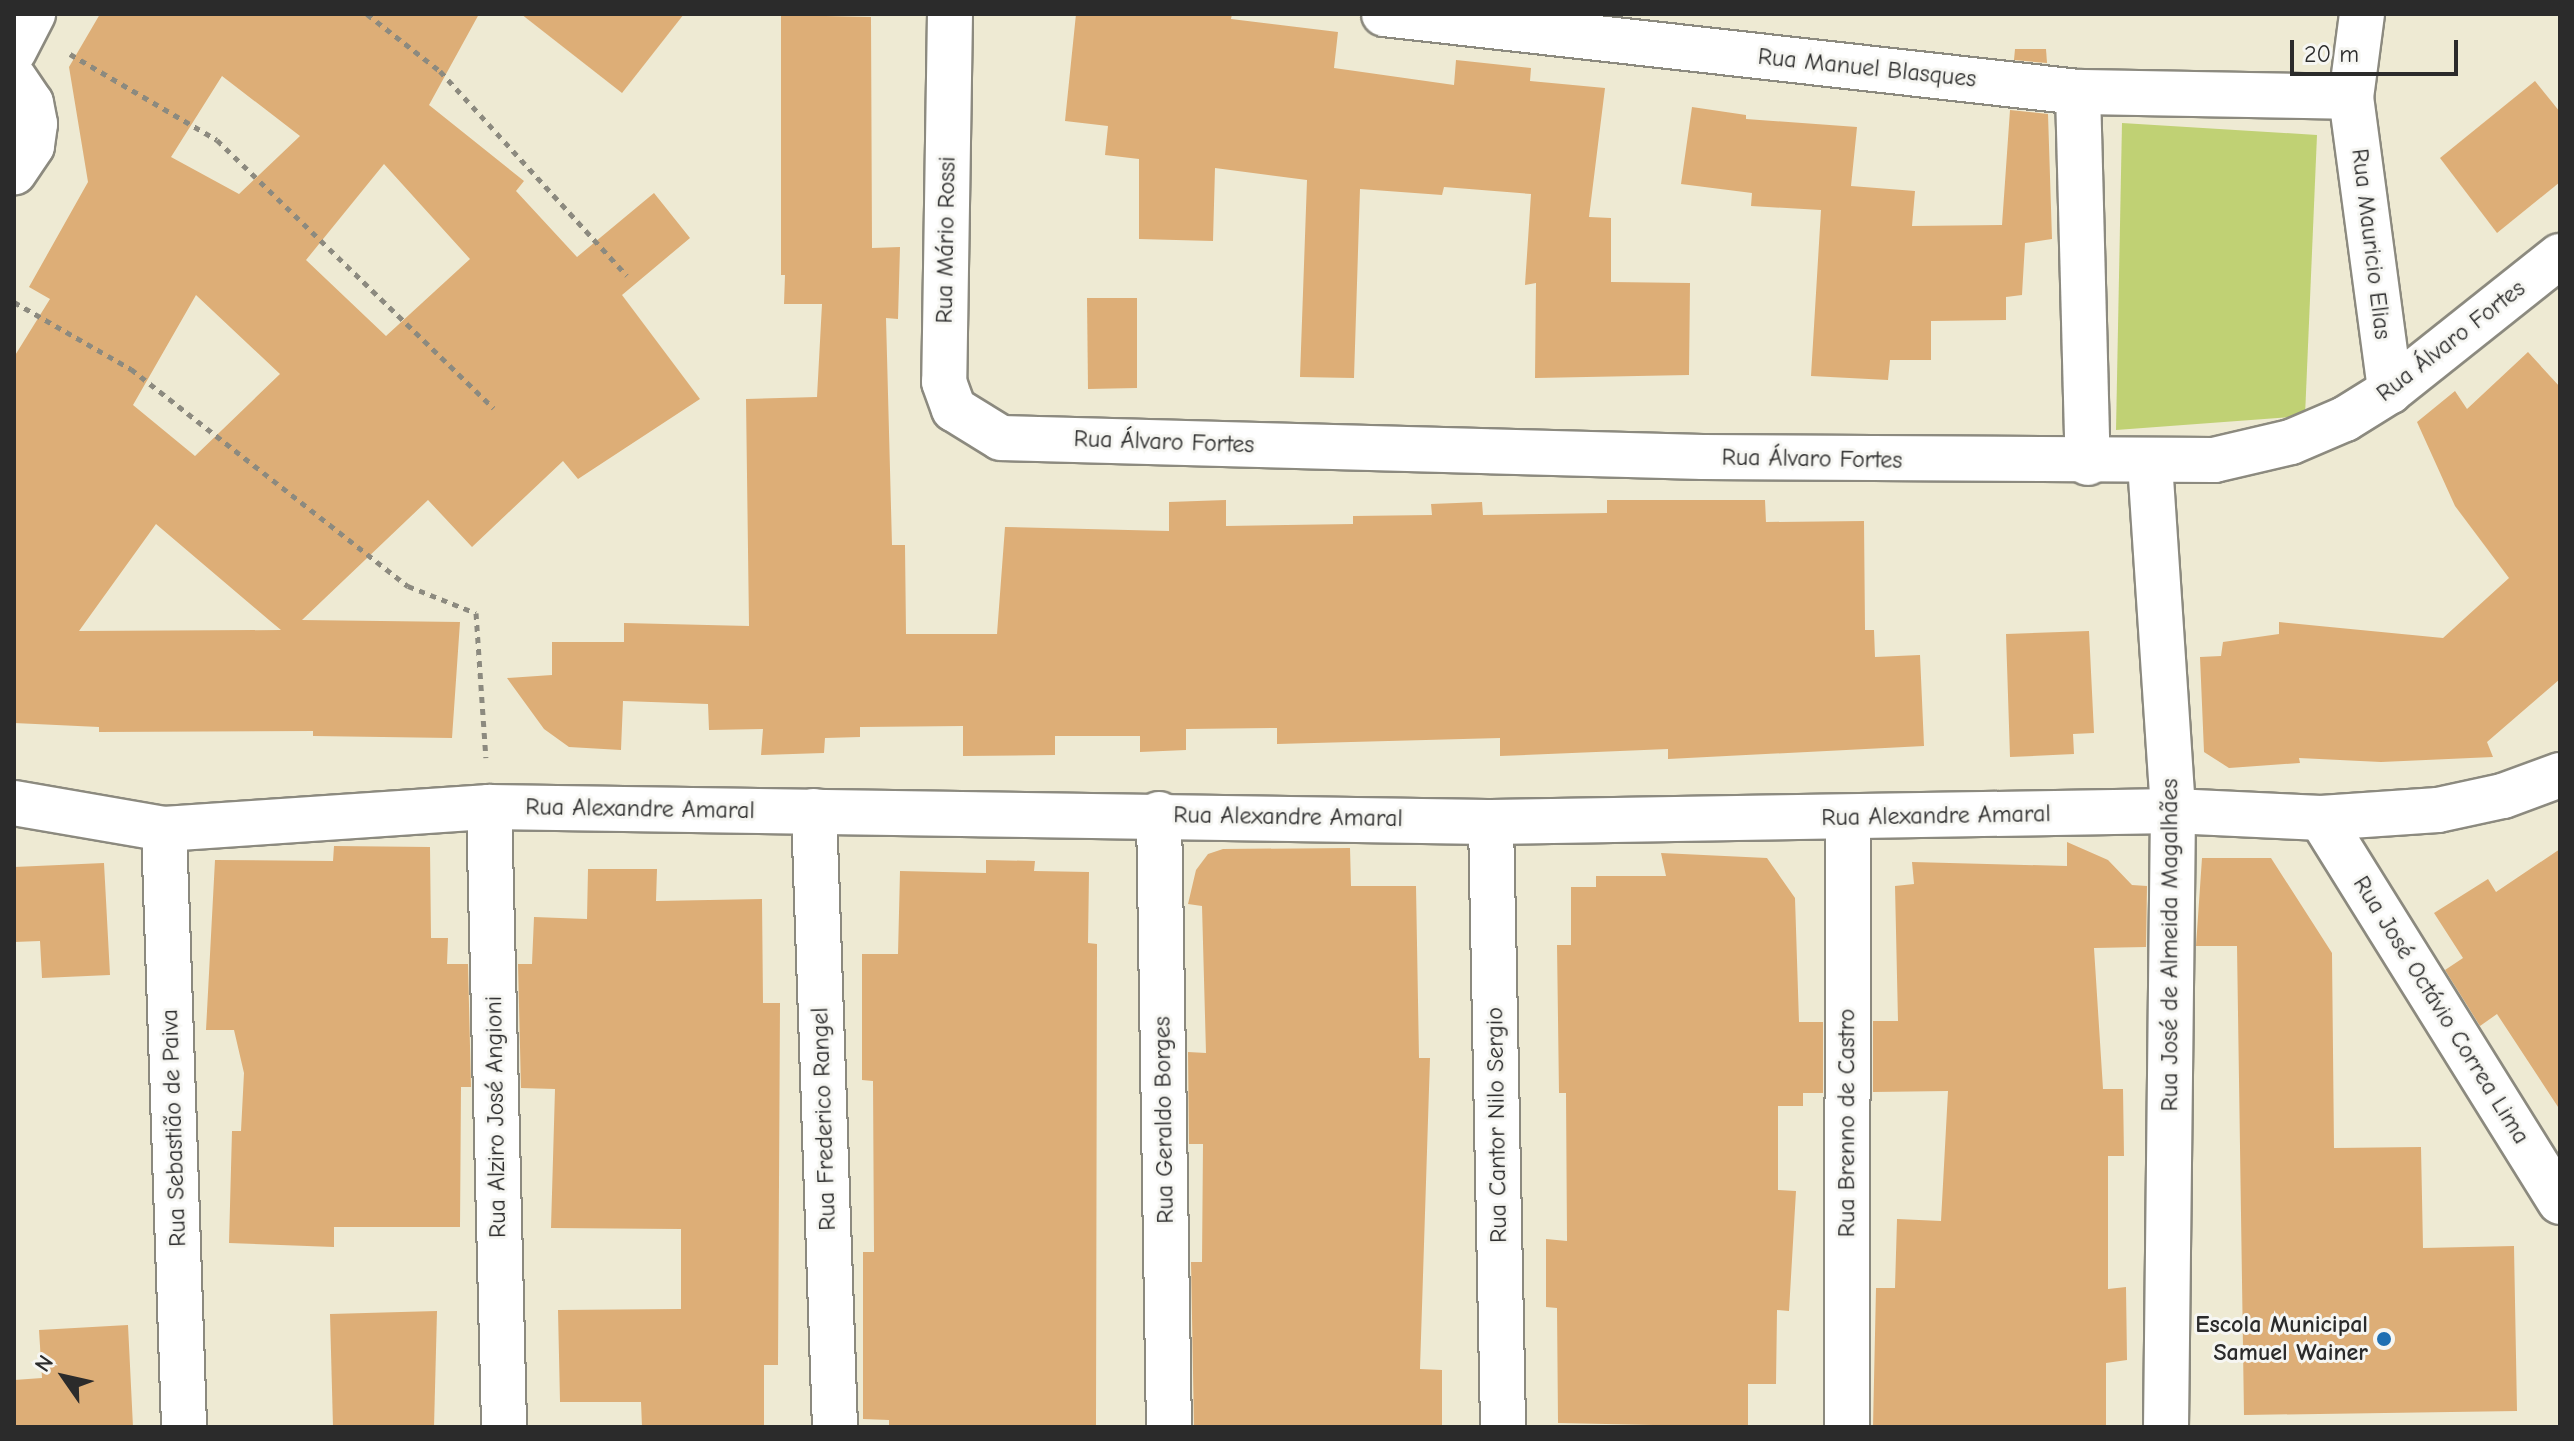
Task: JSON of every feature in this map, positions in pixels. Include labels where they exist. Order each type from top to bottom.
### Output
[{"type":"street","name":"Rua Mário Rossi","points":[[950,14],[944,382],[954,409],[1001,438]]},
{"type":"street","name":"Rua Manuel Blasques","points":[[1384,14],[2078,92],[2351,97]]},
{"type":"street","name":"Rua Mauricio Elias","points":[[2362,14],[2351,97],[2390,391]]},
{"type":"street","points":[[14,78],[31,103],[35,124],[32,146],[14,173]]},
{"type":"street","points":[[2078,92],[2088,463]]},
{"type":"street","name":"Rua Álvaro Fortes","points":[[1001,438],[2088,463],[2214,460],[2291,442],[2345,419],[2390,391],[2560,256]]},
{"type":"street","name":"Rua José de Almeida Magalhães","points":[[2150,463],[2173,811],[2166,1427]]},
{"type":"street","name":"Rua Alexandre Amaral","points":[[14,803],[164,829],[489,807],[1159,814],[1491,822],[1848,819],[2173,811],[2321,818],[2438,810],[2503,796],[2560,775]]},
{"type":"street","name":"Rua Alziro José Angioni","points":[[489,807],[504,1427]]},
{"type":"street","name":"Rua Frederico Rangel","points":[[814,811],[835,1427]]},
{"type":"street","name":"Rua Geraldo Borges","points":[[1159,814],[1169,1427]]},
{"type":"street","name":"Rua José Octávio Correa Lima","points":[[2321,818],[2560,1202]]},
{"type":"street","name":"Rua Brenno de Castro","points":[[1847,1427],[1848,819]]},
{"type":"street","name":"Rua Cantor Nilo Sergio","points":[[1491,822],[1503,1427]]},
{"type":"street","name":"Rua Sebastião de Paiva","points":[[164,829],[184,1427]]},
{"type":"path","points":[[367,14],[440,71],[627,276]]},
{"type":"path","points":[[24,31],[217,140],[494,408]]},
{"type":"path","points":[[14,302],[131,369],[408,586],[476,613],[489,807]]},
{"type":"green space","points":[[2122,123],[2317,135],[2305,416],[2116,430]]},
{"type":"building","points":[[100,14],[479,14],[429,105],[524,181],[516,191],[577,257],[654,193],[690,238],[622,295],[700,399],[578,479],[563,461],[472,547],[428,500],[302,620],[460,622],[452,738],[313,736],[313,731],[99,732],[99,727],[14,723],[14,357],[50,299],[29,287],[88,182],[69,67]],"holes":[[[222,76],[300,136],[239,194],[171,157]],[[384,164],[470,259],[386,336],[306,260]],[[196,295],[280,374],[195,456],[133,405]],[[156,524],[281,630],[79,631]]]},
{"type":"building","points":[[521,14],[684,14],[622,93]]},
{"type":"building","points":[[1076,14],[1232,14],[1231,19],[1338,32],[1334,68],[1454,85],[1456,60],[1531,68],[1530,81],[1605,88],[1589,217],[1611,218],[1611,282],[1690,283],[1689,375],[1535,378],[1536,283],[1525,285],[1531,194],[1444,187],[1442,195],[1360,189],[1354,378],[1300,377],[1307,180],[1215,168],[1213,241],[1139,239],[1139,159],[1105,155],[1108,126],[1065,121]]},
{"type":"building","points":[[781,15],[871,17],[872,248],[900,247],[898,319],[886,318],[892,545],[905,545],[906,634],[997,634],[1005,527],[1169,531],[1169,502],[1226,500],[1226,526],[1353,524],[1353,516],[1432,515],[1431,504],[1482,502],[1483,515],[1607,513],[1607,500],[1765,500],[1766,522],[1864,521],[1865,630],[1874,630],[1875,657],[1920,655],[1924,746],[1668,759],[1668,749],[1500,756],[1500,738],[1277,744],[1277,728],[1186,729],[1186,750],[1140,752],[1140,736],[1055,736],[1055,755],[963,756],[963,726],[860,727],[860,737],[825,738],[824,753],[761,755],[763,729],[709,730],[708,704],[623,701],[621,750],[569,747],[544,729],[507,678],[552,675],[552,642],[624,642],[624,623],[749,626],[746,399],[817,397],[822,304],[784,304],[785,275],[781,275]]},
{"type":"building","points":[[2015,49],[2046,49],[2047,63],[2014,60]]},
{"type":"building","points":[[2535,81],[2560,112],[2560,182],[2497,233],[2440,158]]},
{"type":"building","points":[[1692,107],[1746,115],[1746,119],[1857,127],[1851,186],[1915,191],[1912,226],[2002,225],[2010,110],[2048,114],[2052,239],[2025,243],[2022,295],[2006,297],[2006,320],[1931,321],[1931,360],[1890,360],[1888,380],[1811,376],[1821,210],[1751,206],[1752,193],[1681,184]]},
{"type":"building","points":[[1087,298],[1137,298],[1137,388],[1088,389]]},
{"type":"building","points":[[2528,352],[2560,387],[2560,679],[2487,742],[2493,757],[2381,762],[2299,758],[2300,763],[2229,768],[2204,752],[2200,657],[2221,656],[2223,642],[2279,634],[2279,622],[2443,638],[2509,578],[2455,506],[2417,422],[2455,391],[2467,409]]},
{"type":"building","points":[[2089,631],[2094,733],[2073,734],[2074,754],[2010,757],[2006,634]]},
{"type":"building","points":[[2067,842],[2108,860],[2132,885],[2147,886],[2146,947],[2094,948],[2103,1089],[2123,1089],[2124,1156],[2108,1156],[2108,1289],[2126,1287],[2127,1360],[2106,1363],[2106,1427],[1873,1427],[1876,1288],[1895,1288],[1897,1219],[1941,1221],[1948,1091],[1873,1092],[1873,1021],[1898,1021],[1895,886],[1914,884],[1912,862],[2067,866]]},
{"type":"building","points":[[334,846],[430,847],[431,938],[448,938],[447,964],[468,964],[471,1087],[461,1087],[460,1227],[334,1227],[334,1247],[229,1243],[232,1131],[241,1131],[244,1073],[234,1030],[206,1030],[215,860],[333,861]]},
{"type":"building","points":[[1350,848],[1351,886],[1416,886],[1419,1058],[1430,1058],[1420,1369],[1442,1370],[1442,1427],[1194,1427],[1191,1262],[1202,1262],[1203,1144],[1189,1144],[1188,1052],[1206,1053],[1202,906],[1188,904],[1196,870],[1208,854],[1223,849]]},
{"type":"building","points":[[2560,849],[2560,1110],[2497,1014],[2480,1026],[2445,970],[2463,958],[2434,913],[2488,879],[2496,892]]},
{"type":"building","points":[[1661,853],[1767,858],[1795,898],[1799,1022],[1823,1022],[1823,1093],[1803,1093],[1803,1106],[1778,1106],[1778,1190],[1796,1191],[1789,1311],[1777,1310],[1776,1384],[1748,1384],[1748,1427],[1558,1423],[1557,1308],[1546,1307],[1546,1239],[1567,1241],[1566,1093],[1559,1093],[1557,945],[1571,945],[1571,887],[1596,887],[1596,876],[1666,876]]},
{"type":"building","points":[[2202,858],[2271,858],[2332,953],[2334,1148],[2421,1147],[2423,1248],[2514,1246],[2517,1411],[2244,1415],[2237,946],[2196,946]]},
{"type":"building","points":[[986,860],[1035,861],[1034,871],[1089,872],[1088,943],[1097,944],[1096,1427],[889,1427],[889,1420],[863,1419],[863,1252],[874,1252],[873,1081],[862,1080],[862,954],[898,954],[900,871],[986,873]]},
{"type":"building","points":[[104,863],[110,975],[42,978],[40,941],[14,942],[14,867]]},
{"type":"building","points":[[588,869],[657,869],[656,901],[762,899],[763,1003],[780,1003],[778,1365],[764,1365],[764,1427],[642,1427],[641,1402],[560,1402],[558,1310],[681,1309],[681,1229],[551,1228],[555,1089],[521,1088],[518,964],[532,964],[534,917],[587,919]]},
{"type":"building","points":[[437,1311],[434,1427],[333,1427],[330,1314]]},
{"type":"building","points":[[128,1325],[133,1427],[14,1427],[14,1380],[42,1378],[39,1330]]},
{"type":"place","name":"Escola Municipal Samuel Wainer","points":[[2384,1339]]}]
